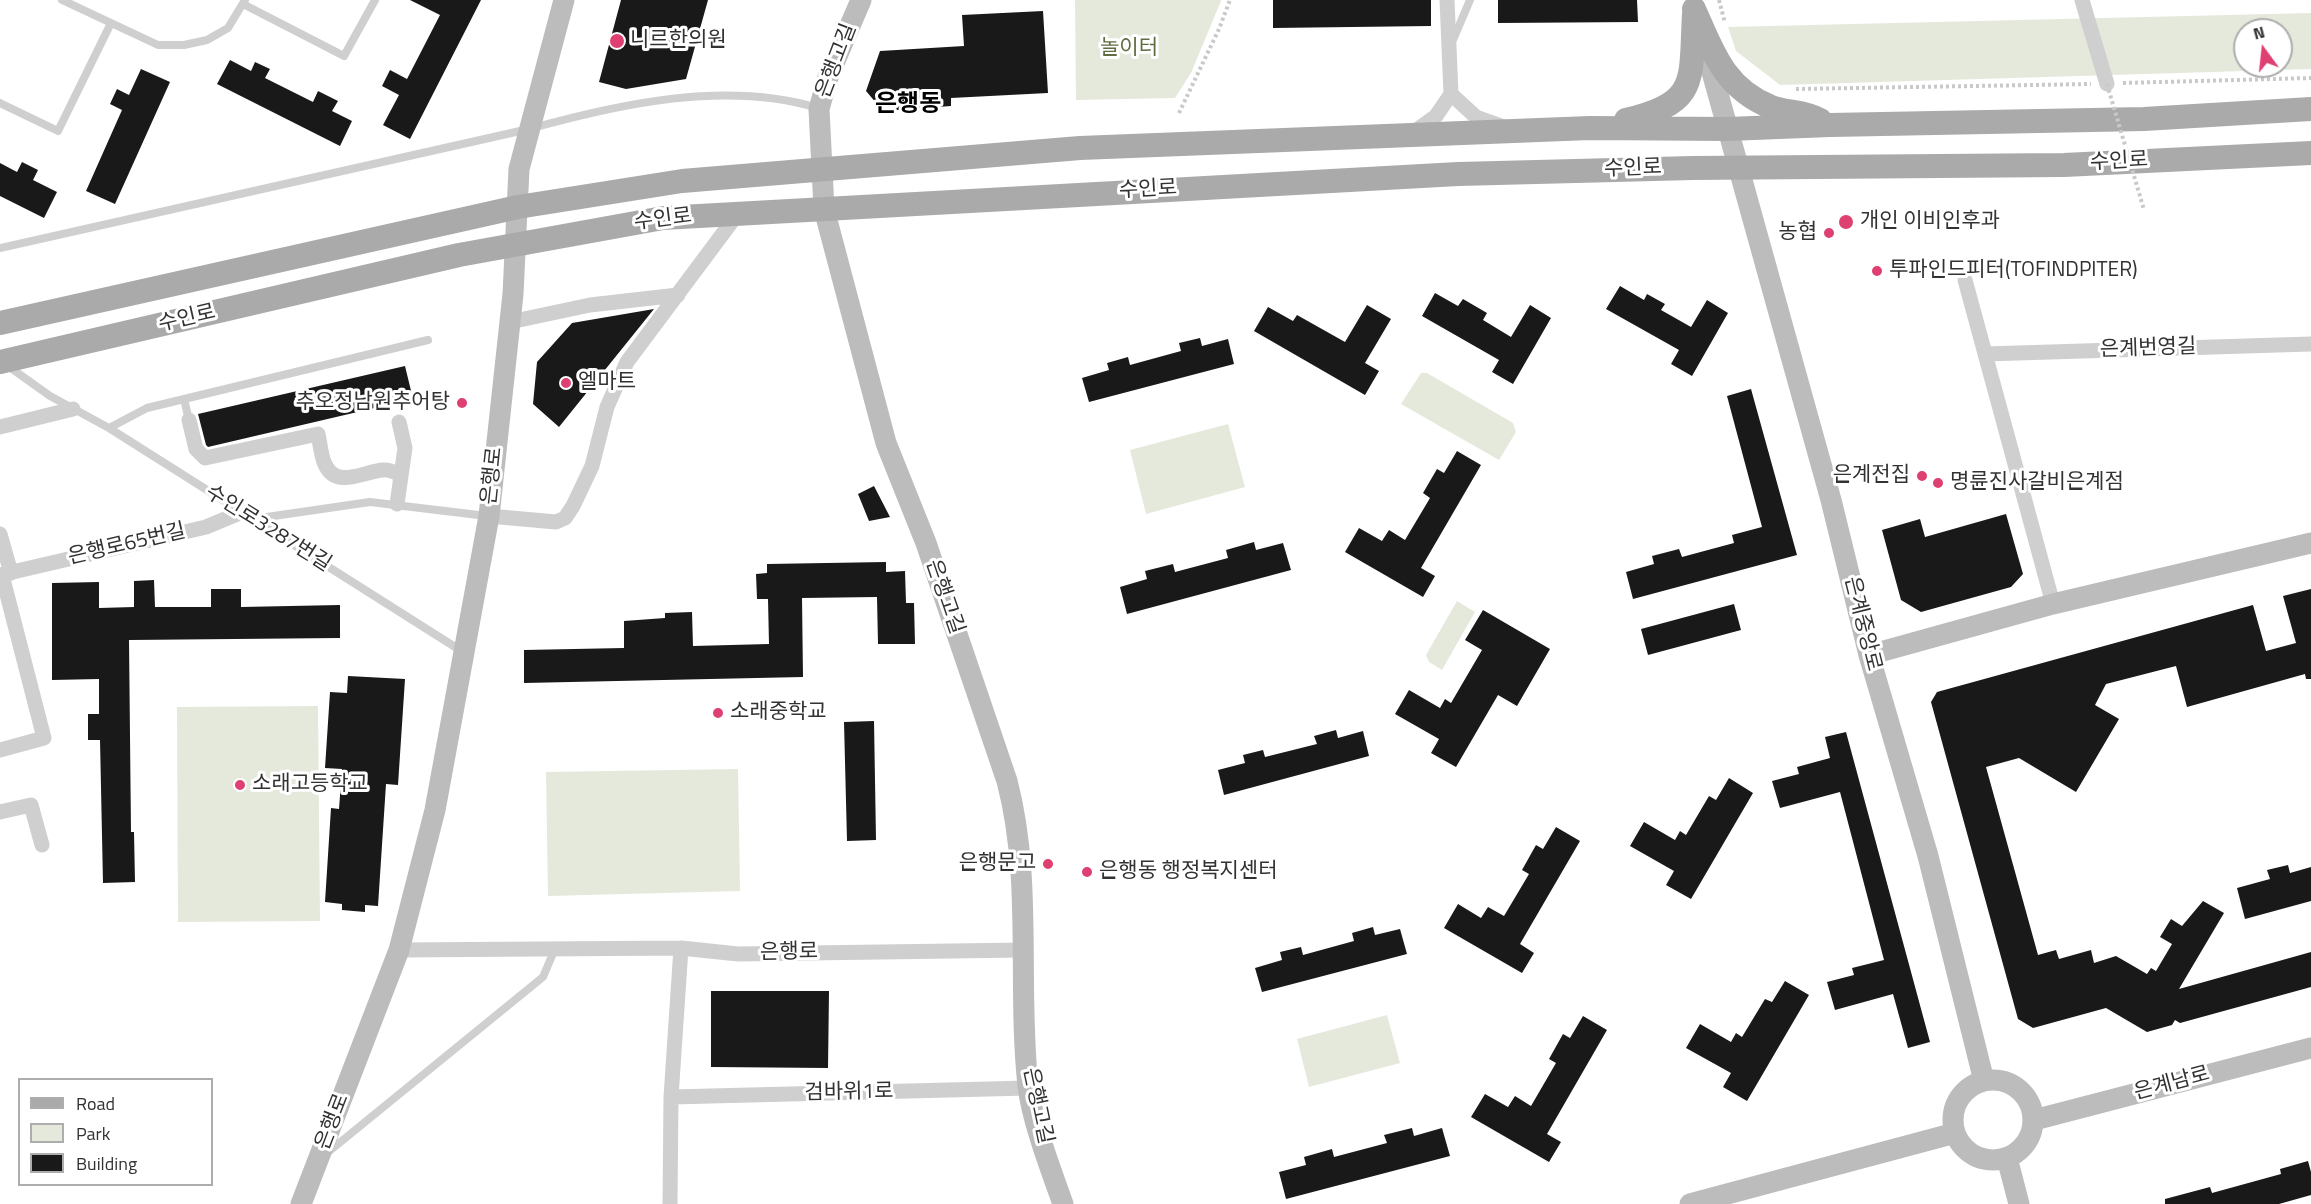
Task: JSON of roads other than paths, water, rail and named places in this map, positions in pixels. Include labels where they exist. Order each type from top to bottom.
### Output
[{"type":"main road","points":[[1693,4],[1716,57],[1733,83],[1764,104],[1775,108],[1806,112],[1830,125]]},
{"type":"main road","points":[[1590,128],[1659,111],[1682,94],[1691,74],[1693,4]]},
{"type":"main road","name":"수인로","points":[[0,323],[518,207],[682,181],[1080,148],[1590,128],[1728,129],[2144,119],[2311,109]]},
{"type":"main road","name":"수인로","points":[[1,362],[517,243],[663,218],[1458,174],[1739,167],[2064,165],[2311,153]]},
{"type":"street","name":"은행로","points":[[302,1204],[399,950],[435,810],[489,516],[517,243],[519,169],[564,0]]},
{"type":"street","name":"은행고길","points":[[861,0],[828,76],[819,109],[825,209],[886,444],[926,543],[1007,781],[1016,817],[1028,1089],[1063,1204]]},
{"type":"street","points":[[1410,134],[1436,116],[1451,94],[1447,0]]},
{"type":"street","points":[[2082,0],[2107,84]]},
{"type":"street","name":"은계중앙로","points":[[1693,4],[1831,500],[1869,654],[1928,856],[1984,1081]]},
{"type":"street","points":[[1451,94],[1476,117],[1515,131]]},
{"type":"street","points":[[489,516],[556,522],[565,518],[592,466],[615,384],[627,362],[739,212]]},
{"type":"street","points":[[1965,280],[2053,604]]},
{"type":"street","points":[[510,322],[590,305],[678,295]]},
{"type":"street","name":"은계번영길","points":[[1985,354],[2311,344]]},
{"type":"street","points":[[0,427],[73,409]]},
{"type":"street","points":[[189,420],[196,449],[205,458],[318,434],[324,463],[330,471],[339,476],[352,479],[384,469],[401,475]]},
{"type":"street","points":[[397,504],[405,448],[399,422]]},
{"type":"street","name":"은행로65번길","points":[[4,574],[248,516]]},
{"type":"street","points":[[0,534],[4,574],[44,738],[0,750]]},
{"type":"street","points":[[1869,654],[2053,604],[2311,543]]},
{"type":"street","points":[[0,812],[31,805],[42,845]]},
{"type":"street","name":"은행로","points":[[399,950],[554,951],[681,948],[738,954],[1023,950]]},
{"type":"street","points":[[670,1204],[671,1097],[681,948]]},
{"type":"street","name":"은계남로","points":[[2034,1120],[2311,1048]]},
{"type":"street","points":[[1984,1081],[2008,1083],[2019,1089],[2032,1108],[2034,1120],[2026,1143],[2007,1158],[1981,1159],[1961,1144],[1955,1133],[1953,1120],[1959,1101],[1972,1086],[1984,1081]]},
{"type":"street","name":"검바위1로","points":[[671,1097],[1028,1089]]},
{"type":"street","points":[[1690,1204],[1955,1133]]},
{"type":"street","points":[[2007,1158],[2019,1204]]},
{"type":"lane","points":[[62,0],[158,45],[184,45],[207,40],[228,28],[244,2],[344,56],[375,0]]},
{"type":"lane","points":[[1450,48],[1470,0]]},
{"type":"lane","points":[[0,104],[58,131],[111,23]]},
{"type":"lane","points":[[0,248],[529,129],[578,115],[697,97],[775,98],[819,109]]},
{"type":"lane","points":[[109,428],[147,408],[428,340]]},
{"type":"lane","name":"수인로3287번길","points":[[1,362],[463,652]]},
{"type":"lane","points":[[184,399],[189,420]]},
{"type":"lane","name":"은행로65번길","points":[[248,516],[370,502],[489,516]]},
{"type":"lane","name":"은행로","points":[[319,1160],[543,977],[554,951]]},
{"type":"place","name":"니르한의원","points":[[617,41]]},
{"type":"place","name":"개인 이비인후과","points":[[1846,222]]},
{"type":"place","name":"농협","points":[[1829,233]]},
{"type":"place","name":"투파인드피터(TOFINDPITER)","points":[[1877,271]]},
{"type":"place","name":"엘마트","points":[[566,383]]},
{"type":"place","name":"추오정남원추어탕","points":[[462,403]]},
{"type":"place","name":"은계전집","points":[[1922,476]]},
{"type":"place","name":"명륜진사갈비은계점","points":[[1938,483]]},
{"type":"place","name":"소래중학교","points":[[718,713]]},
{"type":"place","name":"소래고등학교","points":[[240,785]]},
{"type":"place","name":"은행문고","points":[[1048,864]]},
{"type":"place","name":"은행동 행정복지센터","points":[[1087,872]]},
{"type":"district","name":"은행동","points":[[908,105]]},
{"type":"park label","name":"놀이터","points":[[1129,49]]}]
